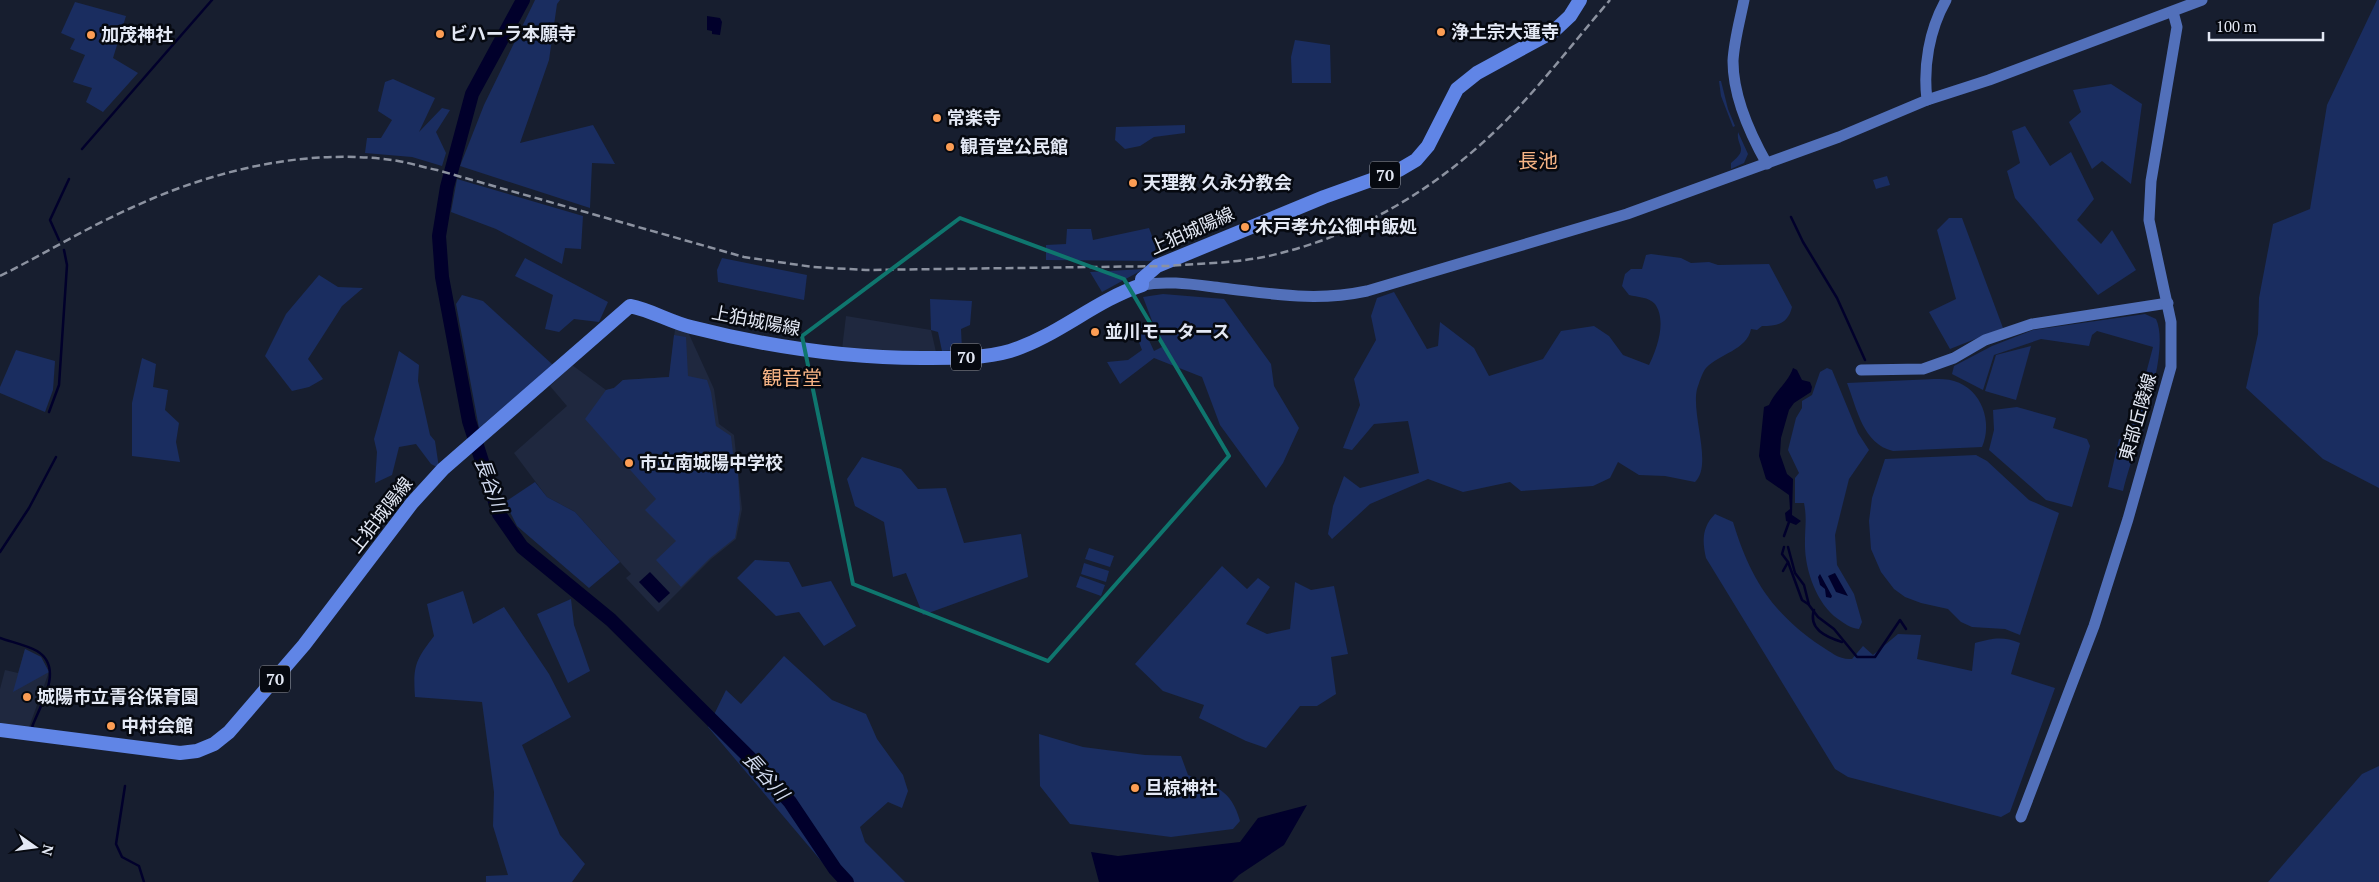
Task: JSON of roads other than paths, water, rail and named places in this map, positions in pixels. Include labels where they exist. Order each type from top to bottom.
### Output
[{"type":"main road","name":"上狛城陽線","points":[[0,730],[180,753],[196,751],[214,744],[229,732],[304,645],[412,503],[444,469],[630,306],[690,327],[775,344],[871,358],[961,358],[1008,352],[1067,325],[1114,295],[1142,285],[1142,279],[1148,272],[1176,258],[1324,197],[1400,170],[1416,160],[1428,146],[1457,89],[1477,74],[1554,30],[1570,16],[1580,0]]},
{"type":"street","points":[[1744,0],[1733,61],[1736,88],[1747,122],[1767,164]]},
{"type":"street","points":[[1927,100],[1924,77],[1928,52],[1946,0]]},
{"type":"street","points":[[1142,285],[1154,283],[1188,284],[1285,295],[1338,297],[1368,291],[1569,233],[1767,164],[1840,137],[1927,100],[1988,80],[2202,0]]},
{"type":"street","name":"東部丘陵線","points":[[2020,818],[2094,626],[2128,519],[2170,367],[2172,344],[2168,303],[2151,232],[2149,206],[2151,181],[2177,27],[2173,12]]},
{"type":"street","points":[[1860,370],[1923,370],[1954,358],[1985,340],[2032,324],[2168,303]]},
{"type":"waterway","points":[[82,149],[212,0]]},
{"type":"waterway","name":"長谷川","points":[[523,0],[472,94],[447,187],[439,236],[442,277],[469,421],[499,514],[522,547],[611,620],[756,764],[790,802],[835,869],[847,882]]},
{"type":"waterway","points":[[59,240],[50,220],[69,179]]},
{"type":"waterway","points":[[1791,217],[1803,242],[1837,298],[1865,360]]},
{"type":"waterway","points":[[49,412],[59,385],[67,265],[64,250]]},
{"type":"waterway","points":[[0,552],[29,508],[56,457]]},
{"type":"waterway","points":[[1784,536],[1789,522]]},
{"type":"waterway","points":[[1783,571],[1788,562],[1782,554],[1784,547]]},
{"type":"waterway","points":[[1788,547],[1795,573],[1804,585],[1809,605],[1818,617],[1834,629],[1857,657],[1875,657],[1900,620],[1906,629]]},
{"type":"waterway","points":[[1788,562],[1802,600],[1808,604]]},
{"type":"waterway","points":[[1814,610],[1813,617],[1816,627],[1830,638],[1842,642]]},
{"type":"waterway","points":[[0,638],[37,651],[45,658],[49,667],[48,687],[32,727],[34,728]]},
{"type":"waterway","points":[[125,786],[116,844],[122,857],[139,866],[144,882]]},
{"type":"railway","points":[[0,276],[114,216],[193,183],[225,173],[258,166],[291,160],[325,157],[359,157],[403,162],[744,257],[813,267],[866,270],[1168,266],[1253,259],[1281,253],[1339,234],[1393,208],[1444,175],[1506,120],[1537,87],[1610,0]]},
{"type":"place","name":"浄土宗大蓮寺","points":[[1441,32]]},
{"type":"place","name":"ビハーラ本願寺","points":[[440,34]]},
{"type":"place","name":"加茂神社","points":[[91,35]]},
{"type":"place","name":"常楽寺","points":[[937,118]]},
{"type":"place","name":"観音堂公民館","points":[[950,147]]},
{"type":"place","name":"天理教 久永分教会","points":[[1133,183]]},
{"type":"place","name":"木戸孝允公御中飯処","points":[[1245,227]]},
{"type":"place","name":"並川モータース","points":[[1095,332]]},
{"type":"place","name":"市立南城陽中学校","points":[[629,463]]},
{"type":"place","name":"城陽市立青谷保育園","points":[[27,697]]},
{"type":"place","name":"中村会館","points":[[111,726]]},
{"type":"place","name":"旦椋神社","points":[[1135,788]]},
{"type":"district","name":"長池","points":[[1538,161]]},
{"type":"district","name":"観音堂","points":[[792,378]]}]
